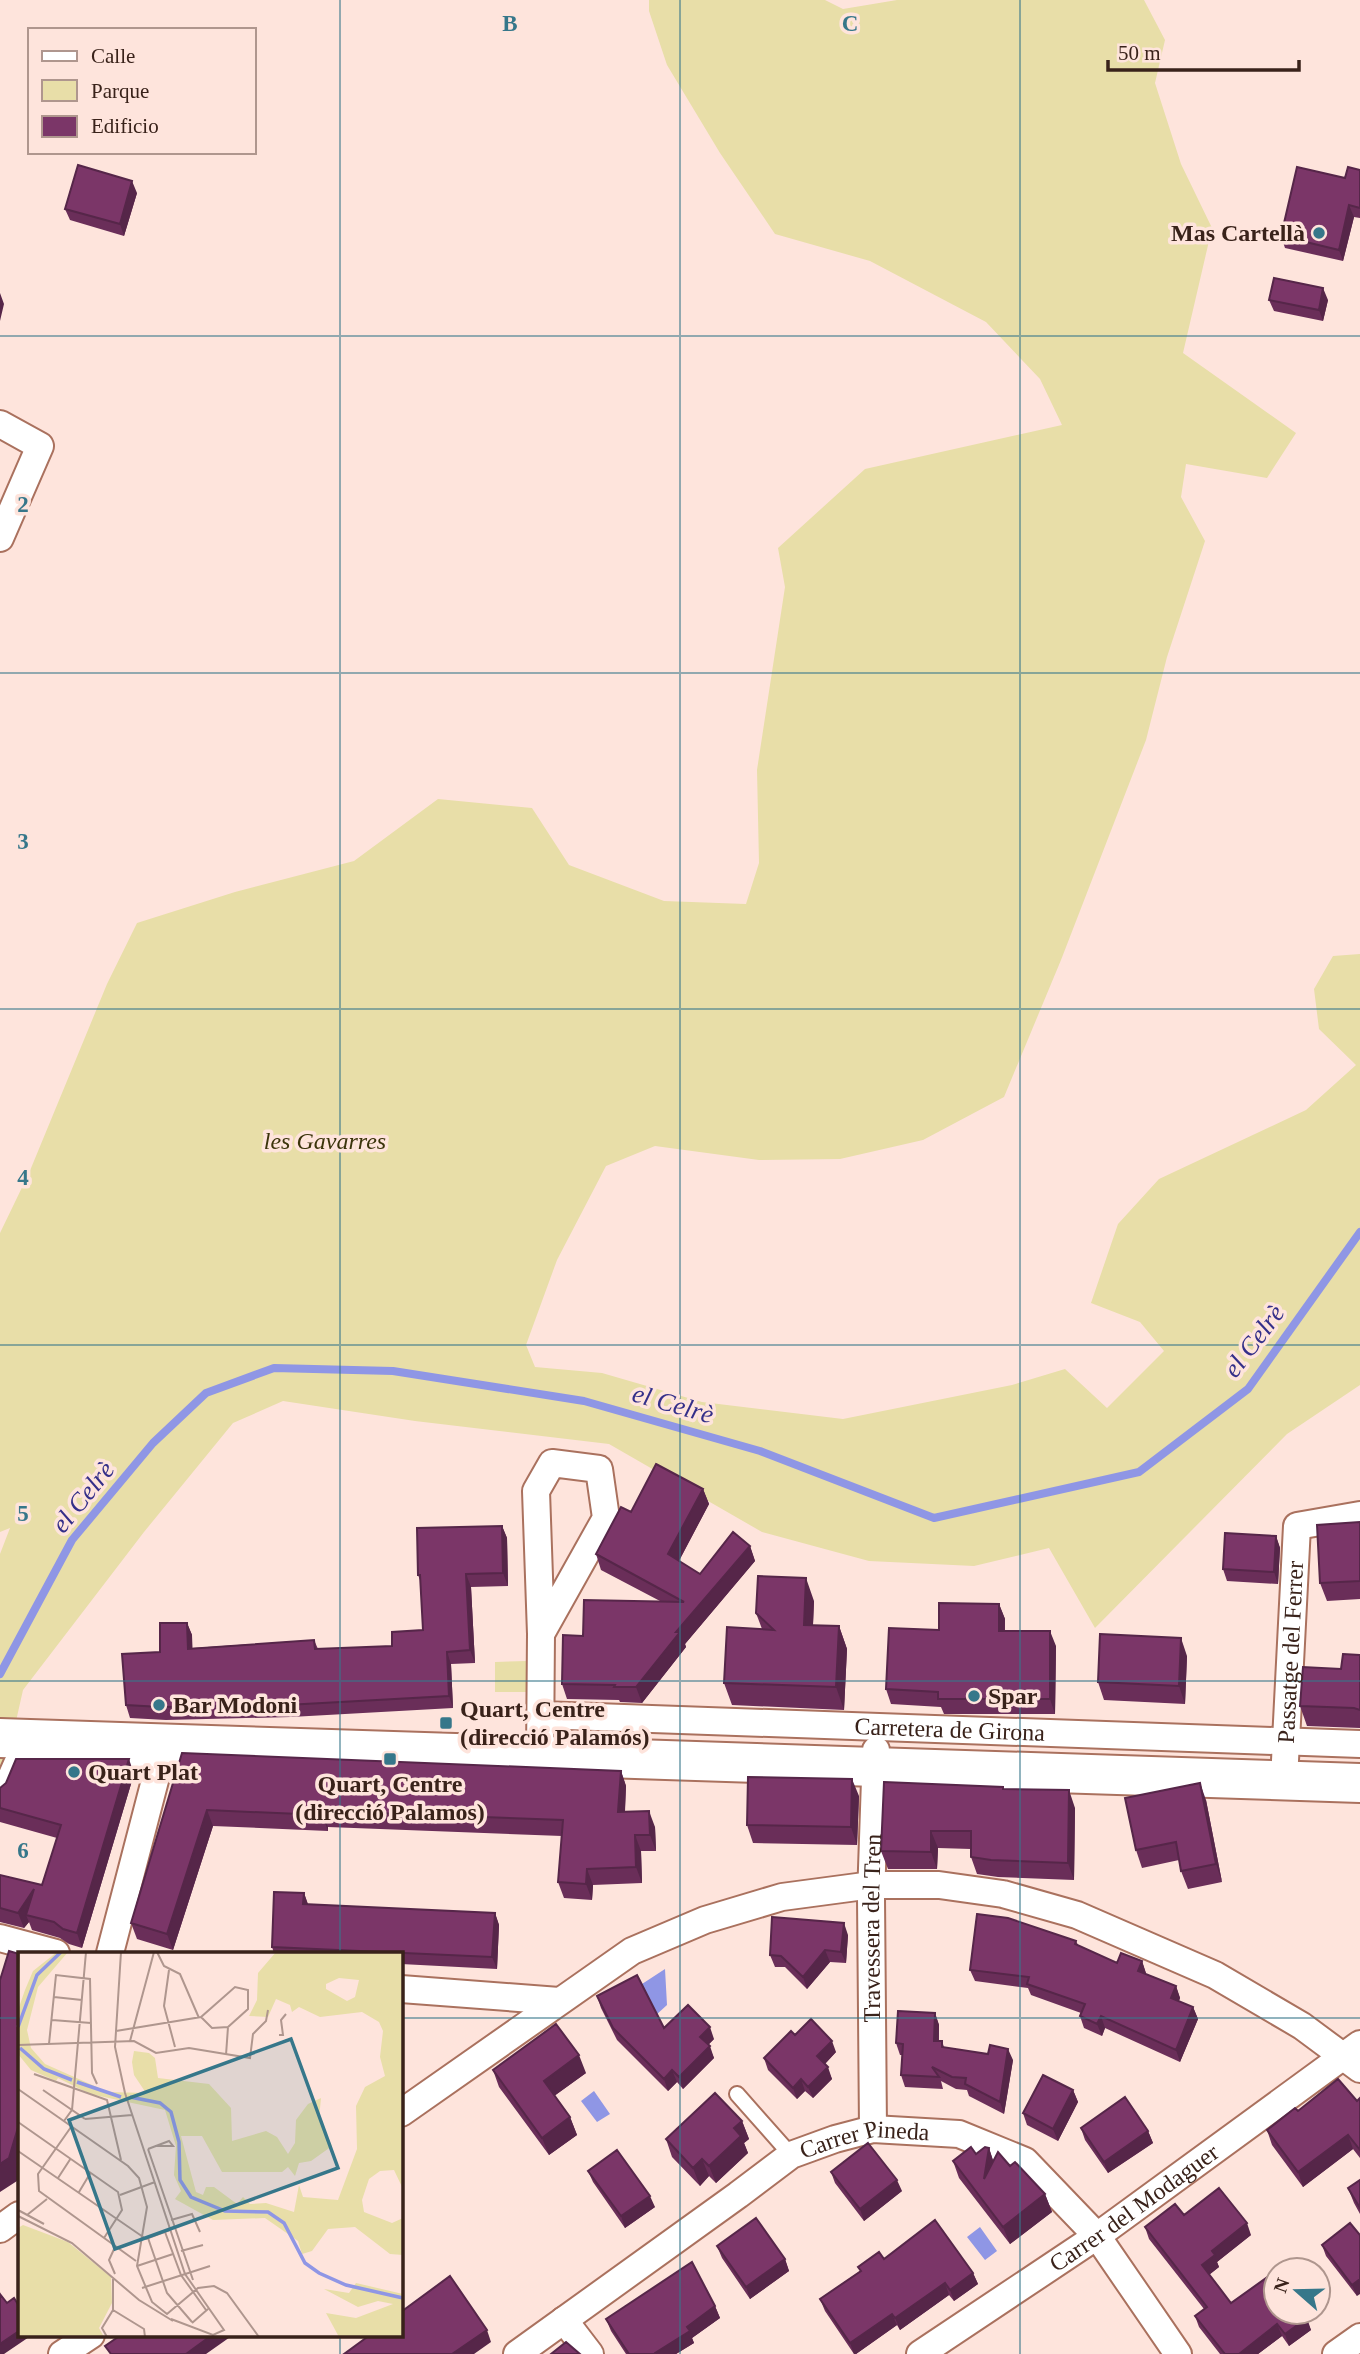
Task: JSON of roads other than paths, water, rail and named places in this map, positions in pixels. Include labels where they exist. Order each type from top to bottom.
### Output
[{"type":"main road","points":[[0,1738],[163,1752],[540,1757],[1360,1783]]},
{"type":"street","points":[[0,424],[40,446],[0,538]]},
{"type":"street","points":[[540,1757],[541,1634],[536,1491],[552,1463],[599,1469],[606,1518],[541,1634]]},
{"type":"street","name":"Passatge del Ferrer","points":[[1284,1780],[1297,1526],[1360,1515]]},
{"type":"street","name":"Carretera de Girona","points":[[540,1715],[1360,1744]]},
{"type":"street","name":"Travessera del Tren","points":[[873,2129],[872,1885],[877,1727]]},
{"type":"street","points":[[81,1762],[163,1752],[110,1952]]},
{"type":"street","points":[[0,1794],[14,1762],[54,1762]]},
{"type":"street","points":[[402,2112],[632,1951],[705,1920],[782,1897],[872,1885],[939,1885],[1003,1894],[1077,1915],[1214,1975],[1354,2056]]},
{"type":"street","points":[[0,1938],[52,1952]]},
{"type":"street","points":[[402,1989],[559,2001]]},
{"type":"street","name":"Carrer del Modaguer","points":[[920,2354],[1097,2236],[1354,2056]]},
{"type":"street","name":"Carrer Pineda","points":[[517,2354],[791,2155],[873,2129],[959,2134],[1025,2161],[1097,2236],[1178,2354]]},
{"type":"street","points":[[0,2229],[18,2216]]},
{"type":"street","points":[[564,2320],[590,2354]]},
{"type":"lane","points":[[737,2094],[791,2155]]},
{"type":"water","points":[[665,1969],[667,2005],[656,2015],[641,1987]]},
{"type":"water","points":[[594,2091],[610,2114],[597,2122],[581,2101]]},
{"type":"water","points":[[980,2227],[997,2251],[985,2260],[967,2237]]},
{"type":"waterway","name":"el Celrè","points":[[0,1674],[72,1540],[153,1443],[206,1393],[274,1368],[393,1371],[584,1401],[760,1451],[934,1518],[1139,1472],[1248,1389],[1360,1232]]},
{"type":"place","name":"Mas Cartellà","points":[[1319,233]]},
{"type":"place","name":"Spar","points":[[974,1696]]},
{"type":"place","name":"Bar Modoni","points":[[159,1705]]},
{"type":"place","name":"Quart, Centre (direcció Palamós)","points":[[446,1723]]},
{"type":"place","name":"Quart, Centre (direcció Palamos)","points":[[390,1759]]},
{"type":"place","name":"Quart Plat","points":[[74,1772]]},
{"type":"park label","name":"les Gavarres","points":[[325,1141]]}]
